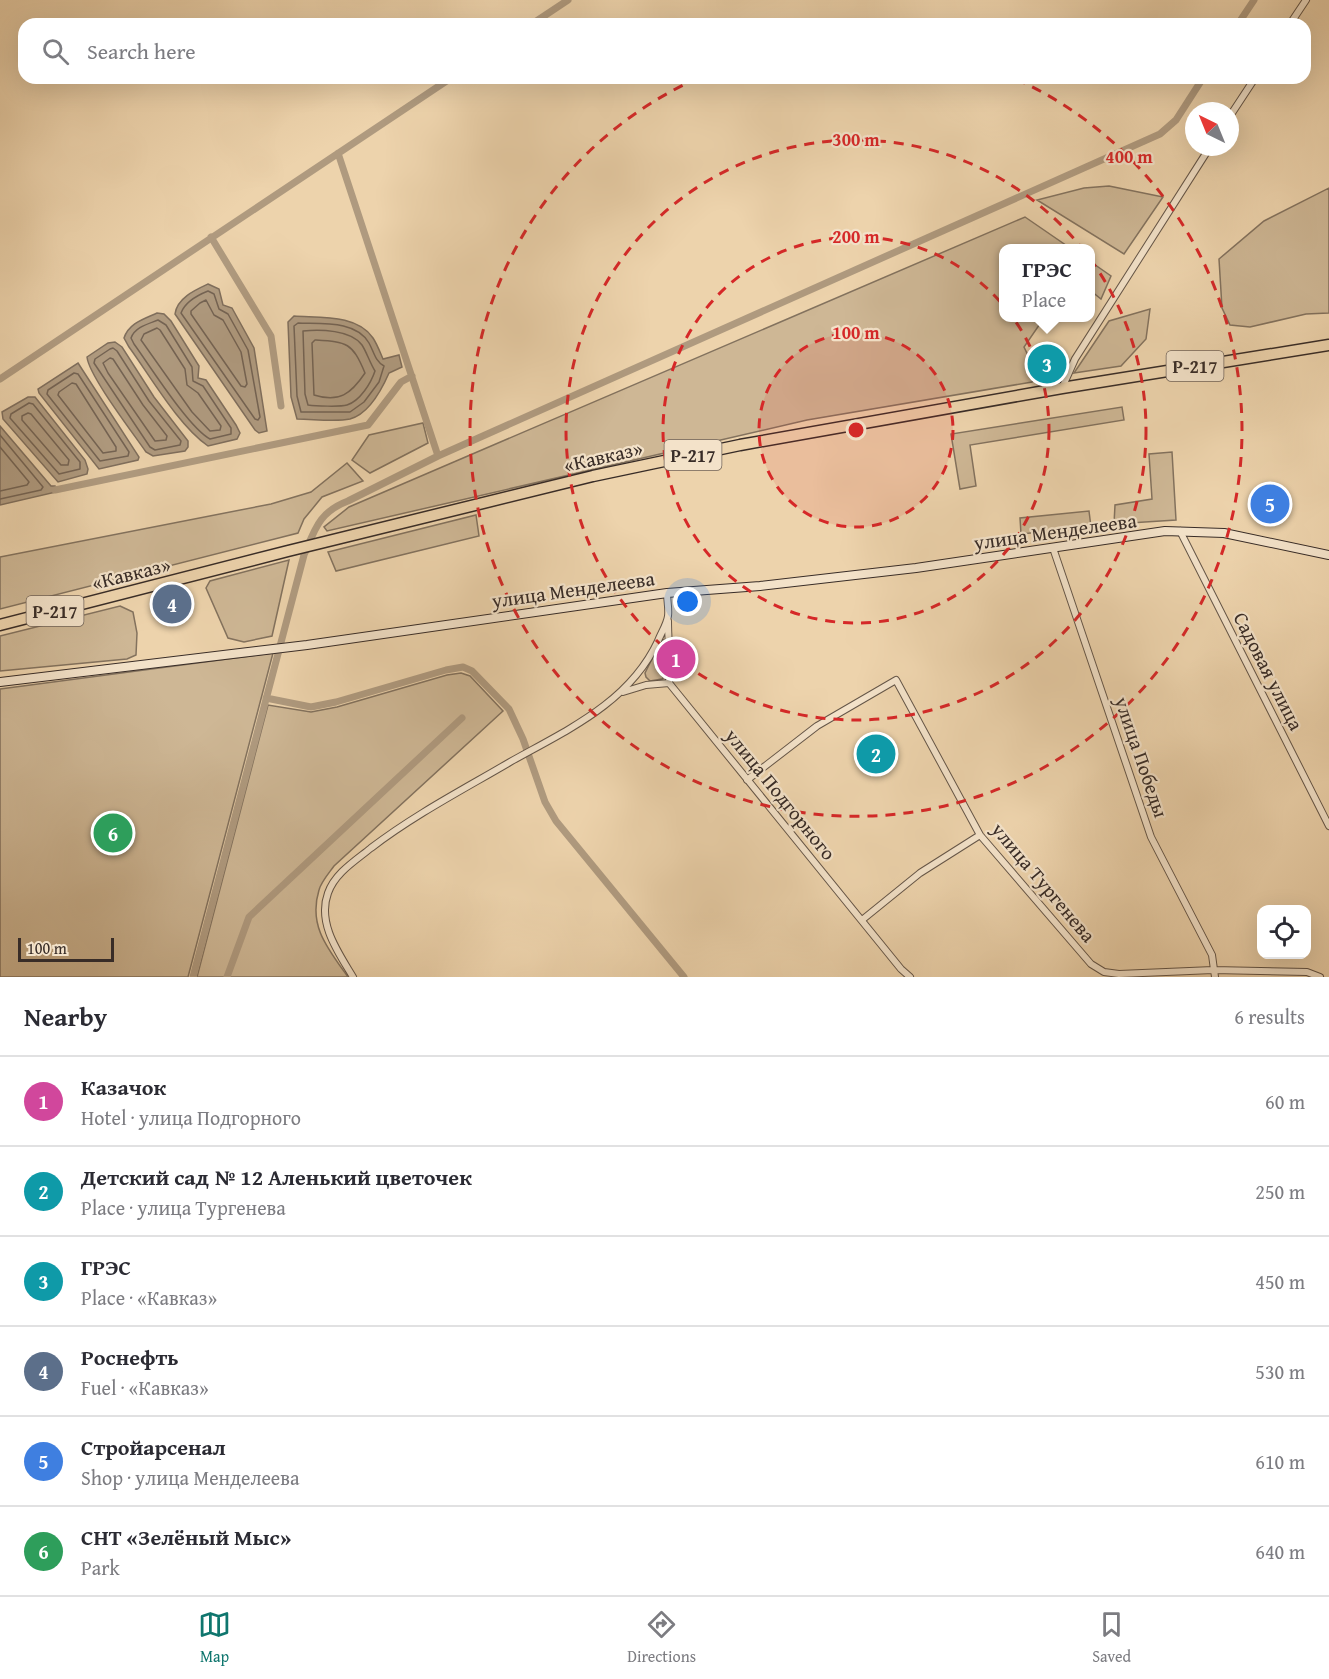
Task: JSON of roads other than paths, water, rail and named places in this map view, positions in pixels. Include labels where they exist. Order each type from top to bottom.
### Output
[{"type":"highway","name":"«Кавказ»","points":[[0,625],[593,476],[740,445],[1062,388],[1329,345]]},
{"type":"main road","name":"улица Менделеева","points":[[0,682],[307,645],[667,593],[760,586],[916,568],[1165,531],[1224,533],[1329,555]]},
{"type":"street","points":[[1294,18],[1306,0]]},
{"type":"street","points":[[1239,102],[1251,84]]},
{"type":"street","points":[[1062,388],[1075,359],[1204,156]]},
{"type":"street","name":"Садовая улица","points":[[1180,531],[1329,826]]},
{"type":"street","name":"улица Победы","points":[[1053,548],[1151,837],[1212,955],[1214,974]]},
{"type":"street","points":[[621,693],[646,685],[669,683],[671,668],[667,593]]},
{"type":"street","points":[[353,977],[330,938],[325,910],[328,892],[340,872],[384,838],[521,756],[541,747],[580,723],[621,693],[639,674],[652,653],[668,618]]},
{"type":"street","name":"улица Тургенева","points":[[747,780],[817,726],[896,680],[980,835],[1091,964],[1104,972],[1119,974],[1307,972],[1320,977]]},
{"type":"street","name":"улица Подгорного","points":[[669,683],[910,977]]},
{"type":"street","points":[[862,920],[920,873],[980,835]]},
{"type":"water","points":[[208,284],[219,289],[223,305],[232,308],[254,348],[267,431],[259,433],[255,430],[175,314],[176,308],[183,299]]},
{"type":"water","points":[[157,313],[164,314],[171,321],[199,366],[198,378],[206,380],[236,425],[240,433],[237,439],[208,446],[197,437],[166,400],[129,347],[124,338],[129,329]]},
{"type":"water","points":[[294,316],[337,319],[357,325],[373,338],[383,359],[399,355],[402,367],[389,373],[374,400],[357,416],[338,420],[297,419],[291,397],[288,322]]},
{"type":"water","points":[[115,342],[122,347],[154,397],[188,441],[185,451],[153,456],[146,452],[103,390],[87,357],[108,343]]},
{"type":"water","points":[[78,363],[139,457],[138,460],[99,469],[39,393],[38,389]]},
{"type":"water","points":[[28,397],[35,397],[85,460],[87,474],[58,482],[3,419],[2,412]]},
{"type":"water","points":[[0,426],[51,486],[55,486],[56,492],[0,505]]},
{"type":"waterway","points":[[541,18],[568,0]]},
{"type":"waterway","points":[[1242,18],[1254,0]]},
{"type":"waterway","points":[[0,379],[442,84]]},
{"type":"waterway","points":[[193,977],[304,555],[319,522],[330,510],[438,456],[1160,134],[1176,120],[1199,84]]},
{"type":"waterway","points":[[338,153],[438,456]]},
{"type":"waterway","points":[[211,237],[271,336],[281,406]]},
{"type":"waterway","points":[[55,490],[368,425],[401,382],[412,376]]},
{"type":"waterway","points":[[266,698],[311,707],[446,670],[463,667],[472,671],[509,709],[523,739],[545,802],[556,821],[684,977]]},
{"type":"waterway","points":[[227,977],[249,917],[462,718]]},
{"type":"place","name":"ГРЭС","points":[[1047,364]]},
{"type":"place","name":"Стройарсенал","points":[[1270,504]]},
{"type":"place","name":"Роснефть","points":[[172,604]]},
{"type":"place","name":"Казачок","points":[[676,659]]},
{"type":"place","name":"Детский сад № 12 Аленький цветочек","points":[[876,754]]},
{"type":"place","name":"СНТ «Зелёный Мыс»","points":[[113,833]]}]
